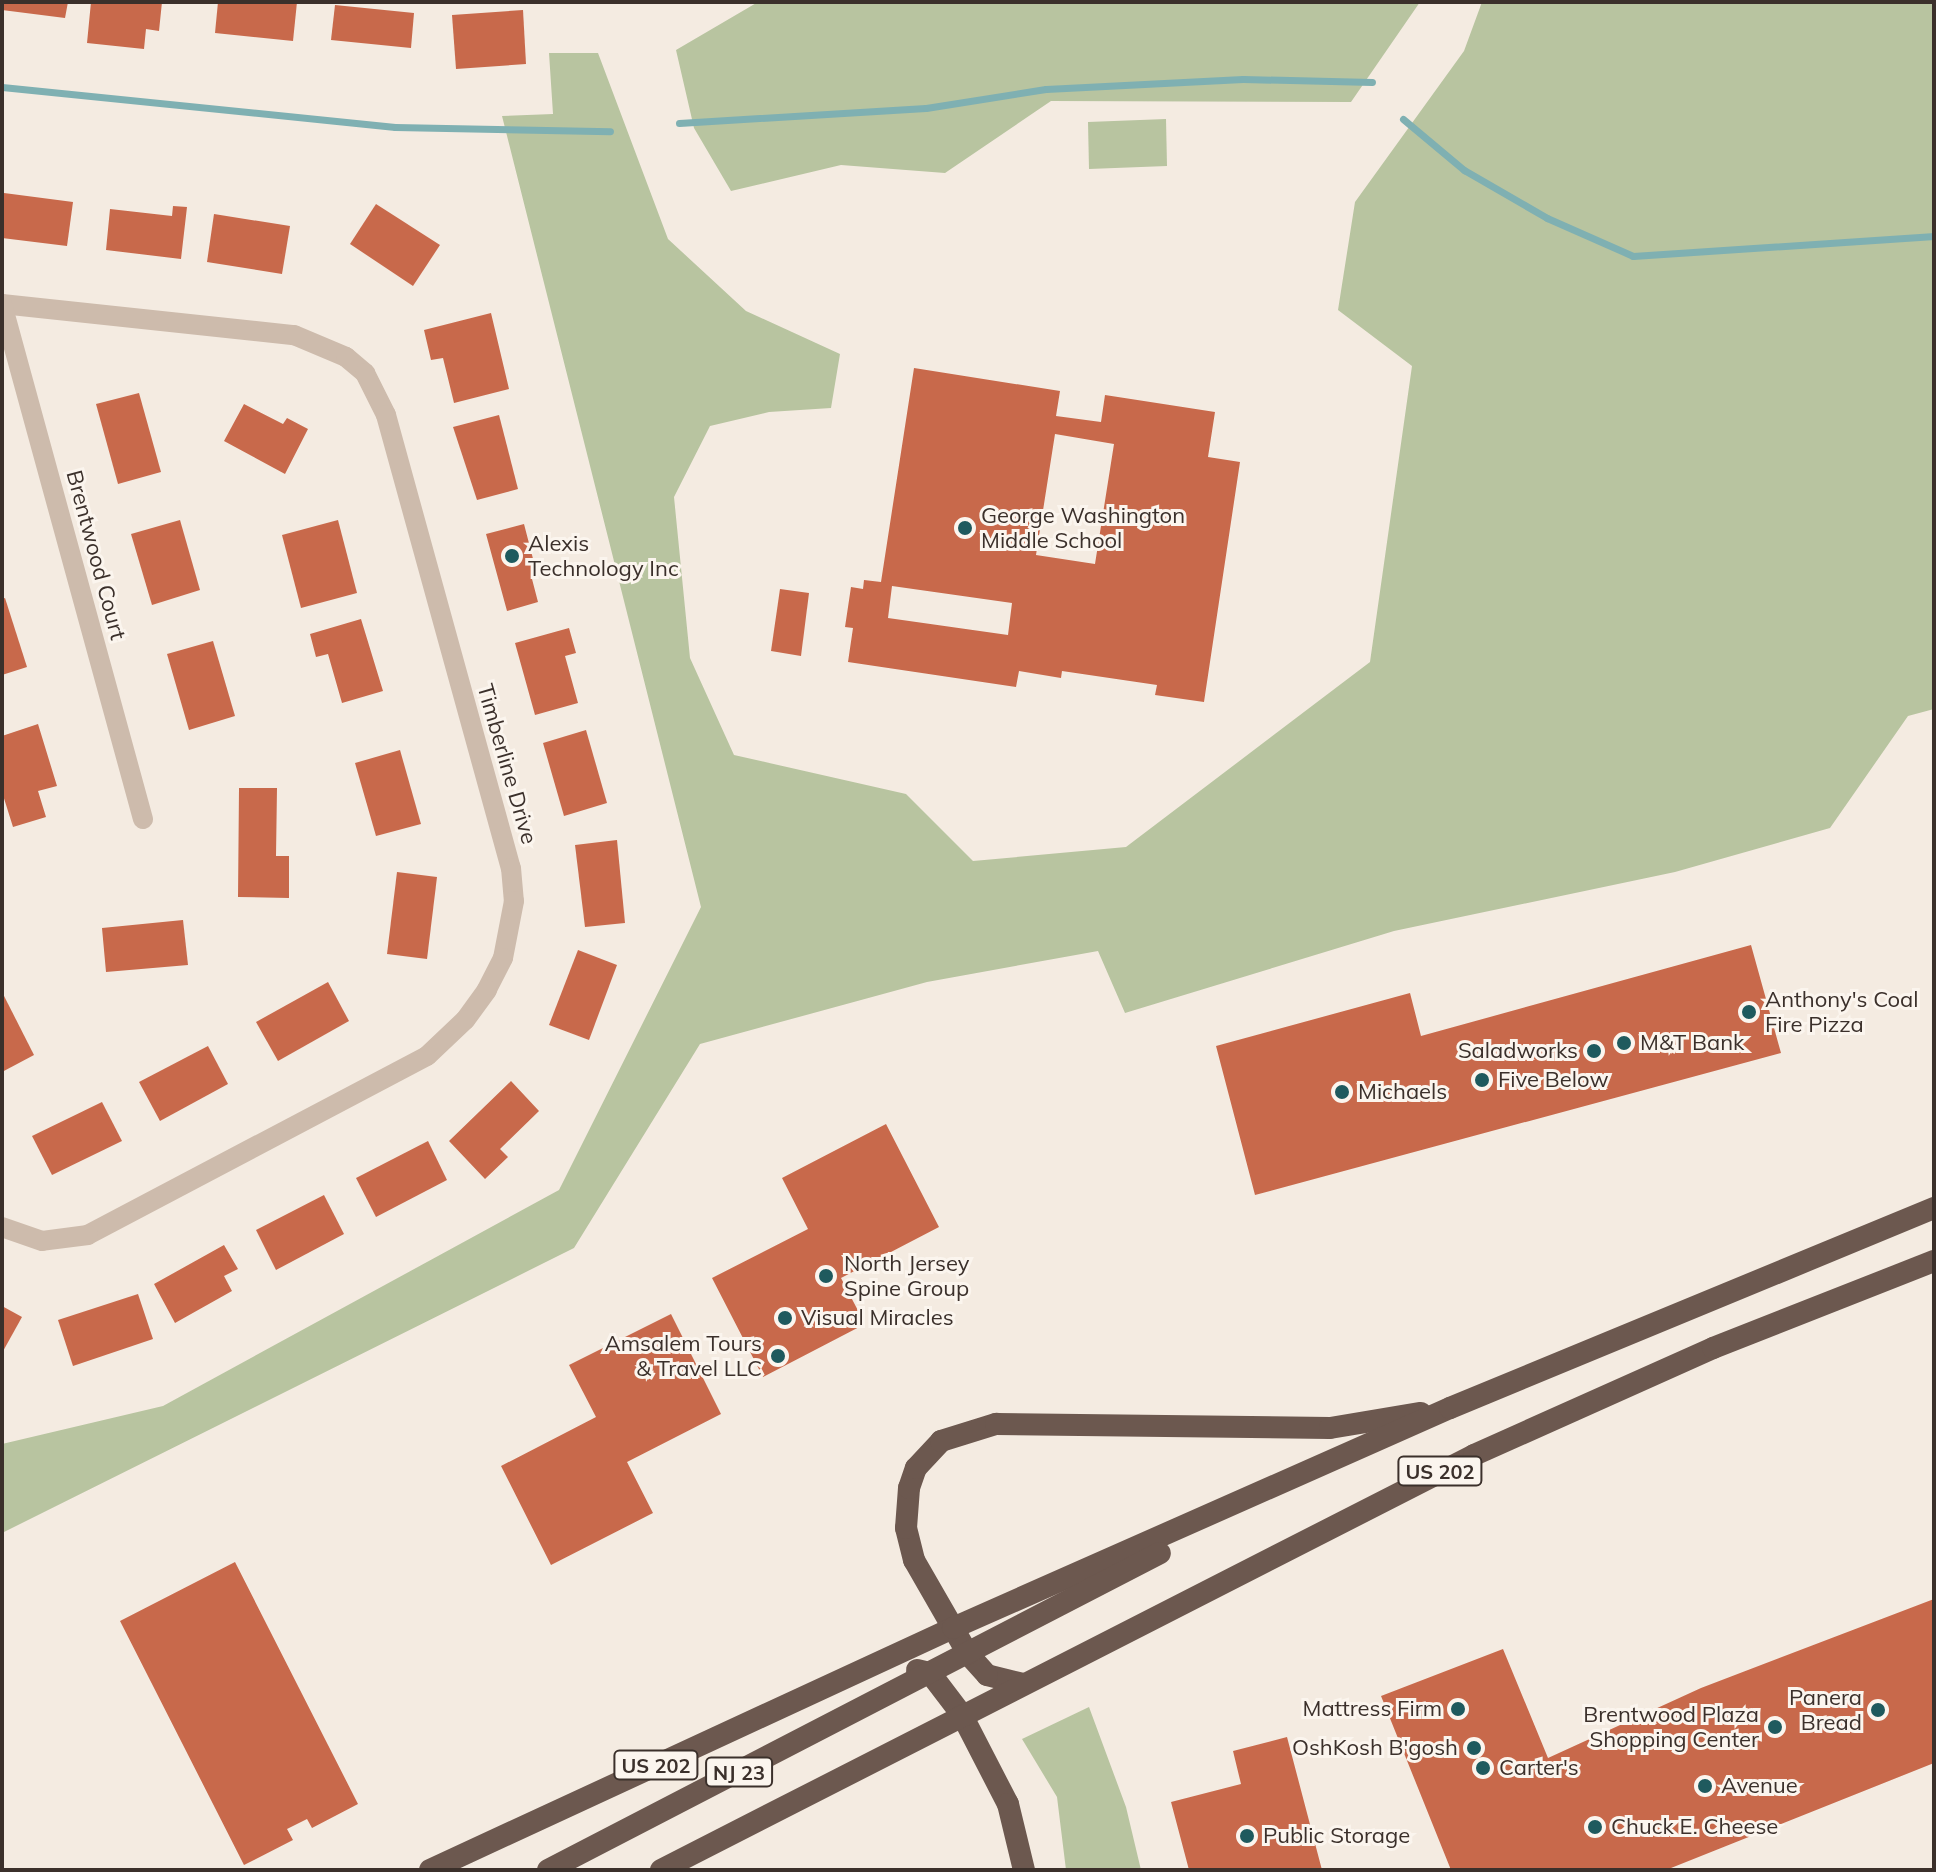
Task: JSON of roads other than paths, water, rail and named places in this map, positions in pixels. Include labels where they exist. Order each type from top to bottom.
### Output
[{"type":"highway","name":"US 202","points":[[430,1870],[953,1628],[1310,1474],[1450,1408],[1934,1208]]},
{"type":"highway","name":"US 202","points":[[661,1870],[1487,1449],[1700,1354],[1934,1261]]},
{"type":"highway","points":[[1023,1684],[987,1675],[968,1654],[914,1560],[905,1509],[916,1468],[954,1433],[996,1424],[1040,1423],[1330,1428],[1450,1408]]},
{"type":"highway","name":"NJ 23","points":[[548,1870],[1310,1474]]},
{"type":"highway","points":[[883,1660],[930,1673],[962,1715],[1008,1804],[1024,1870]]},
{"type":"street","name":"Brentwood Court","points":[[2,304],[143,819]]},
{"type":"street","name":"Timberline Drive","points":[[2,304],[294,335],[334,350],[365,373],[386,415],[511,868],[514,901],[506,946],[487,990],[465,1020],[427,1056],[88,1235],[42,1241],[2,1227]]},
{"type":"waterway","points":[[679,123],[926,108],[1046,89],[1243,79],[1372,82]]},
{"type":"waterway","points":[[2,87],[395,127],[610,131]]},
{"type":"waterway","points":[[1403,119],[1464,170],[1547,218],[1633,256],[1934,236]]},
{"type":"place","name":"George Washington Middle School","points":[[965,528]]},
{"type":"place","name":"Alexis Technology Inc","points":[[512,556]]},
{"type":"place","name":"Anthony's Coal Fire Pizza","points":[[1749,1012]]},
{"type":"place","name":"M&T Bank","points":[[1624,1043]]},
{"type":"place","name":"Saladworks","points":[[1594,1051]]},
{"type":"place","name":"Five Below","points":[[1482,1080]]},
{"type":"place","name":"Michaels","points":[[1342,1092]]},
{"type":"place","name":"North Jersey Spine Group","points":[[826,1276]]},
{"type":"place","name":"Visual Miracles","points":[[785,1318]]},
{"type":"place","name":"Amsalem Tours & Travel LLC","points":[[778,1356]]},
{"type":"place","name":"Mattress Firm","points":[[1458,1709]]},
{"type":"place","name":"Panera Bread","points":[[1878,1710]]},
{"type":"place","name":"Brentwood Plaza Shopping Center","points":[[1775,1727]]},
{"type":"place","name":"OshKosh B'gosh","points":[[1474,1748]]},
{"type":"place","name":"Carter's","points":[[1483,1768]]},
{"type":"place","name":"Avenue","points":[[1705,1786]]},
{"type":"place","name":"Chuck E. Cheese","points":[[1595,1827]]},
{"type":"place","name":"Public Storage","points":[[1247,1836]]}]
